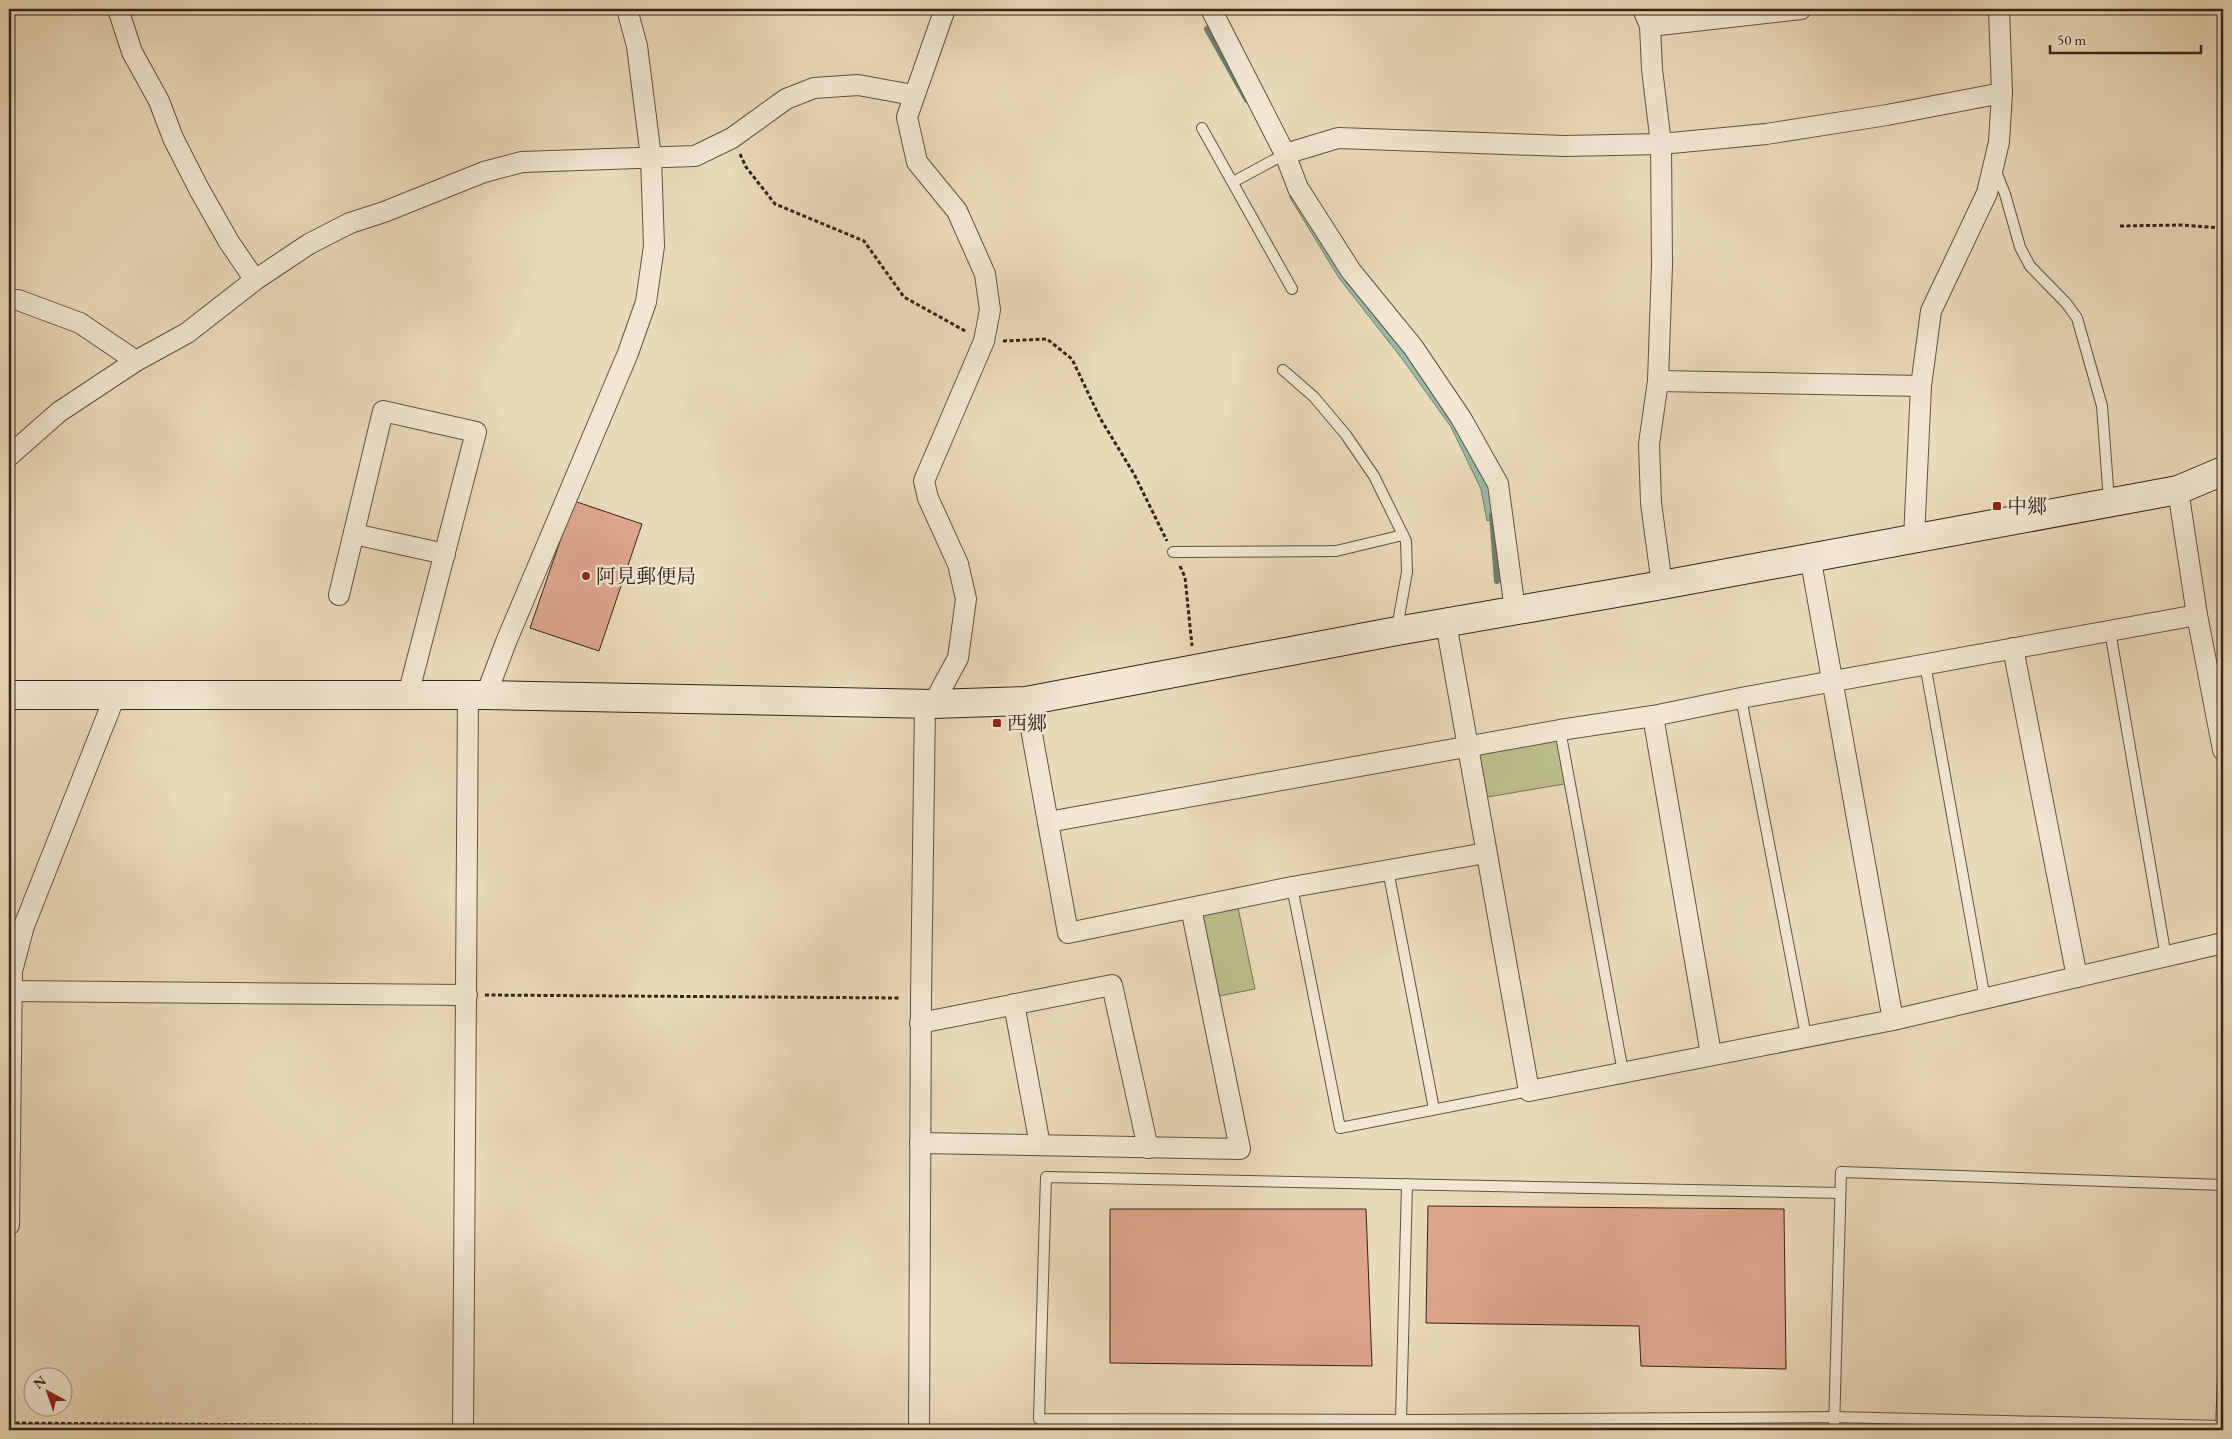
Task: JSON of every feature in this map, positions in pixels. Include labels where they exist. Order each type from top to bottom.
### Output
[{"type":"street","points":[[118,9],[132,52],[159,101],[173,138],[194,181],[229,242],[255,280]]},
{"type":"street","points":[[464,1430],[467,995],[477,695],[506,642],[628,353],[646,302],[654,246],[651,157],[637,46],[627,9]]},
{"type":"street","points":[[919,1430],[920,998],[929,704],[958,658],[966,599],[958,564],[928,498],[924,481],[984,341],[990,310],[985,274],[957,211],[917,162],[907,117],[945,9]]},
{"type":"street","points":[[1211,9],[1286,154],[1298,188],[1351,270],[1413,347],[1461,418],[1498,484],[1515,610]]},
{"type":"street","points":[[1662,585],[1651,503],[1649,444],[1658,381],[1662,265],[1660,144],[1646,18],[1801,9]]},
{"type":"street","points":[[1914,539],[1921,386],[1931,311],[1987,193],[1999,142],[2002,93],[1999,9]]},
{"type":"street","points":[[9,456],[59,412],[136,361],[187,333],[255,280],[309,244],[350,223],[384,212],[484,172],[522,162],[695,156],[732,138],[786,99],[814,88],[858,85],[914,95]]},
{"type":"street","points":[[1286,154],[1338,138],[1565,146],[1660,144],[1775,133],[1888,115],[2002,93]]},
{"type":"street","points":[[18,300],[80,324],[136,361]]},
{"type":"street","points":[[1658,381],[1921,386]]},
{"type":"street","points":[[339,595],[382,411],[476,432],[408,695]]},
{"type":"street","points":[[9,695],[477,695],[929,704],[1026,701],[1397,631],[1662,585],[1810,556],[1914,539],[2178,490],[2223,471]]},
{"type":"street","points":[[2178,490],[2197,615],[2223,750]]},
{"type":"street","points":[[354,534],[445,554]]},
{"type":"street","points":[[1810,556],[1893,1020]]},
{"type":"street","points":[[1048,822],[1560,730],[1653,716],[1832,681],[2197,615]]},
{"type":"street","points":[[1446,623],[1529,1091],[1893,1020],[2223,943]]},
{"type":"street","points":[[2013,648],[2077,977]]},
{"type":"street","points":[[9,1225],[10,992],[12,971],[24,926],[115,696]]},
{"type":"street","points":[[1026,701],[1068,933],[1292,887],[1486,853]]},
{"type":"street","points":[[1653,716],[1711,1054]]},
{"type":"street","points":[[920,1143],[1240,1150],[1191,908]]},
{"type":"street","points":[[920,1023],[1112,985],[1148,1148]]},
{"type":"street","points":[[10,992],[467,995]]},
{"type":"street","points":[[1014,1004],[1040,1145]]},
{"type":"lane","points":[[1202,128],[1292,289]]},
{"type":"lane","points":[[1233,182],[1286,154]]},
{"type":"lane","points":[[1994,166],[2005,194],[2020,247],[2030,266],[2066,303],[2077,318],[2102,406],[2109,503]]},
{"type":"lane","points":[[1283,370],[1314,397],[1346,435],[1374,476],[1406,541],[1407,572],[1397,631]]},
{"type":"lane","points":[[1173,552],[1336,551],[1403,535]]},
{"type":"lane","points":[[2110,631],[2166,956]]},
{"type":"lane","points":[[1925,664],[1985,999]]},
{"type":"lane","points":[[1741,698],[1806,1036]]},
{"type":"lane","points":[[1560,730],[1623,1072]]},
{"type":"lane","points":[[1388,870],[1434,1109]]},
{"type":"lane","points":[[1292,887],[1340,1128],[1529,1091]]},
{"type":"lane","points":[[1834,1430],[1841,1172],[2223,1185]]},
{"type":"lane","points":[[1840,1193],[1046,1177],[1039,1420],[1401,1420],[1417,1425],[1834,1417],[2222,1427],[2223,1376]]},
{"type":"lane","points":[[1401,1420],[1407,1184]]},
{"type":"path","points":[[732,138],[746,167],[775,204],[864,240],[904,297],[984,341],[1047,339],[1072,360],[1100,418],[1134,474],[1185,577],[1194,669]]},
{"type":"path","points":[[2120,226],[2181,225],[2223,228]]},
{"type":"path","points":[[467,995],[920,998]]},
{"type":"green space","points":[[1560,730],[1570,783],[1476,799],[1467,747]]},
{"type":"green space","points":[[1236,898],[1255,989],[1209,998],[1191,908]]},
{"type":"shaded area","points":[[1289,196],[1299,196],[1414,357],[1491,484],[1498,517],[1487,521],[1481,489],[1451,427],[1403,360],[1339,278]]},
{"type":"building","points":[[574,501],[642,524],[599,651],[530,628]]},
{"type":"building","points":[[1428,1206],[1784,1209],[1786,1369],[1641,1366],[1639,1326],[1426,1323]]},
{"type":"building","points":[[1110,1209],[1366,1209],[1372,1366],[1110,1363]]},
{"type":"waterway","points":[[1207,29],[1247,100]]},
{"type":"waterway","points":[[1492,515],[1497,581]]},
{"type":"place","name":"中郷","points":[[1997,506]]},
{"type":"place","name":"阿見郵便局","points":[[586,576]]},
{"type":"place","name":"西郷","points":[[997,723]]}]
